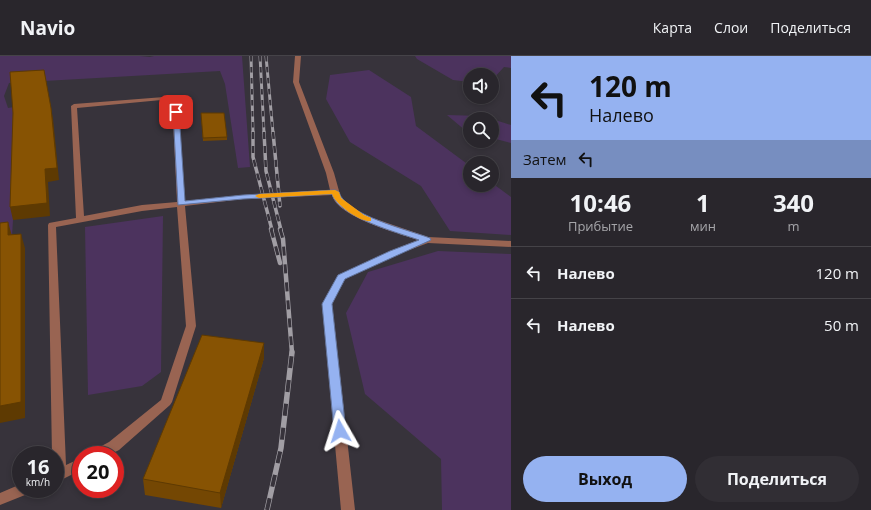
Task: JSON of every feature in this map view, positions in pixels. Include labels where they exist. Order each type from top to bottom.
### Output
[{"type":"lane","points":[[298,56],[296,82],[330,173],[337,199],[361,217],[427,240],[511,244]]},
{"type":"lane","points":[[80,220],[74,106],[175,96],[181,204],[191,326],[166,402],[114,446]]},
{"type":"lane","points":[[56,446],[52,225],[142,208],[243,197],[335,192]]},
{"type":"lane","points":[[348,510],[327,304],[341,277],[393,253],[427,240]]},
{"type":"lane","points":[[0,499],[12,494]]},
{"type":"shaded area","points":[[0,56],[242,56],[250,167],[238,168],[225,84],[220,71],[9,83],[4,96],[8,108],[14,107],[13,220],[12,236],[0,238]]},
{"type":"shaded area","points":[[415,56],[511,56],[511,68],[504,67],[499,72],[499,68],[463,68],[463,81],[453,80],[417,59]]},
{"type":"shaded area","points":[[369,70],[411,97],[416,126],[463,161],[463,192],[499,192],[499,188],[511,197],[511,235],[450,231],[421,186],[350,142],[326,99],[330,75]]},
{"type":"shaded area","points":[[447,115],[463,115],[463,128]]},
{"type":"shaded area","points":[[499,121],[511,125],[511,143],[499,140]]},
{"type":"shaded area","points":[[163,216],[161,372],[142,386],[88,395],[85,227]]},
{"type":"shaded area","points":[[438,251],[511,254],[511,510],[442,510],[441,459],[365,394],[346,313],[368,272]]},
{"type":"building","points":[[44,70],[51,108],[57,168],[45,169],[47,203],[10,207],[13,113],[10,72]]},
{"type":"building","points":[[201,113],[224,113],[227,137],[203,138]]},
{"type":"building","points":[[8,222],[8,235],[21,234],[21,402],[0,406],[0,223]]},
{"type":"building","points":[[202,335],[264,343],[220,493],[143,479]]},
{"type":"railway","points":[[251,56],[253,133]]},
{"type":"railway","points":[[260,56],[264,133]]},
{"type":"railway","points":[[266,56],[273,133]]},
{"type":"railway","points":[[264,132],[266,171],[281,230]]},
{"type":"railway","points":[[273,132],[280,206]]},
{"type":"railway","points":[[253,133],[253,157],[272,230]]},
{"type":"railway","points":[[271,229],[280,263]]},
{"type":"railway","points":[[280,229],[283,239],[292,352]]},
{"type":"railway","points":[[267,510],[281,448],[292,352]]},
{"type":"slow traffic","points":[[259,196],[335,192],[337,199],[361,217],[368,219]]},
{"type":"route","points":[[176,112],[181,204],[243,197],[335,192],[337,199],[361,217],[427,240],[393,253],[341,277],[327,304],[340,431]]}]
